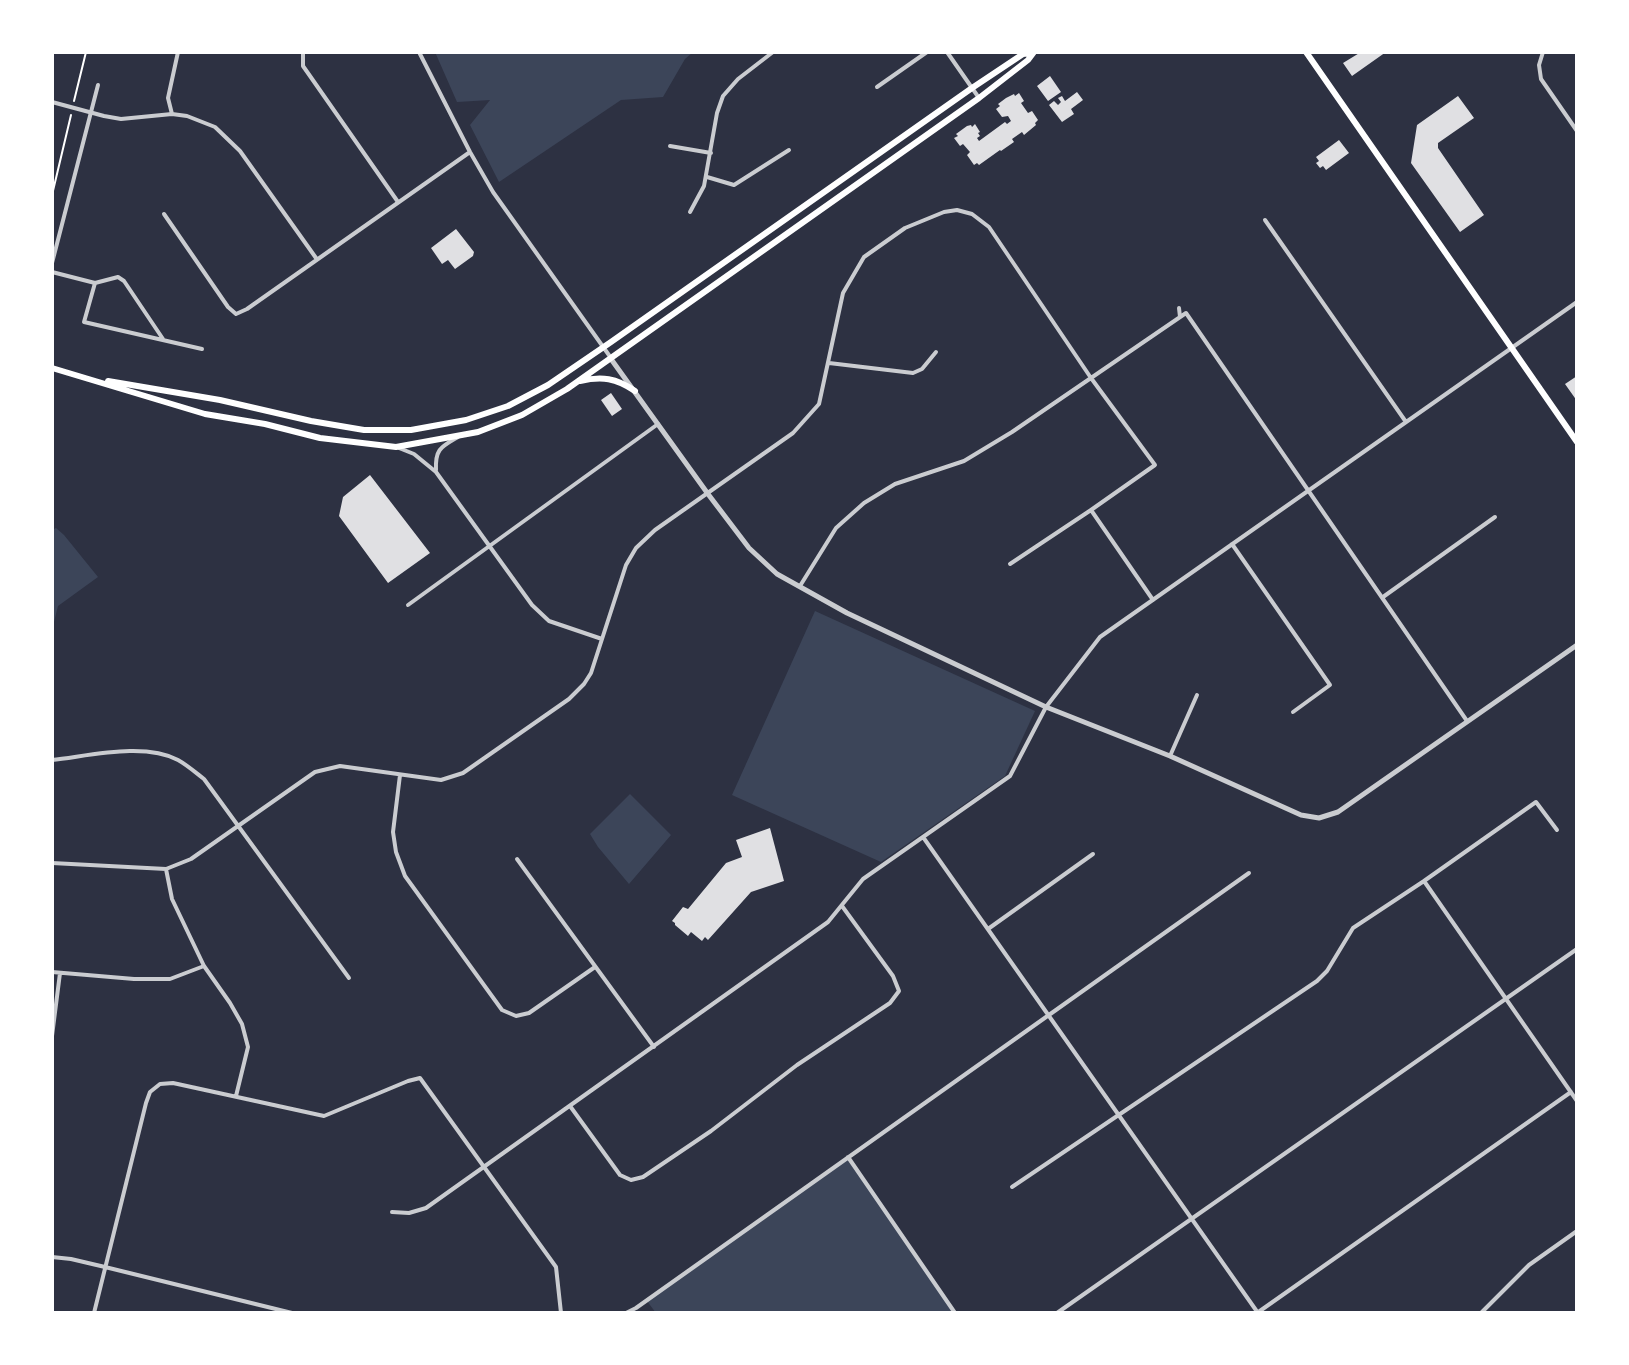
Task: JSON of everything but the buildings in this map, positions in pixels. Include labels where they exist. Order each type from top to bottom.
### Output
[{"type":"main road","points":[[1306,52],[1577,442]]},
{"type":"main road","points":[[80,376],[220,400],[364,430],[411,430],[466,420],[508,406],[548,385],[972,88],[1023,54],[1032,53]]},
{"type":"main road","points":[[52,368],[205,414],[265,424],[320,438],[396,447],[478,432],[522,415],[611,359],[979,98],[1028,60],[1032,53]]},
{"type":"main road","points":[[577,382],[606,377],[635,391]]},
{"type":"street","points":[[172,114],[168,98],[178,52]]},
{"type":"street","points":[[303,52],[303,66],[398,202]]},
{"type":"street","points":[[419,52],[493,192],[749,548],[777,574],[847,613],[1046,707],[1170,756],[1301,815],[1319,818],[1338,812],[1577,645]]},
{"type":"street","points":[[690,212],[704,186],[723,96],[738,79],[773,52]]},
{"type":"street","points":[[877,87],[927,52]]},
{"type":"street","points":[[947,52],[979,98]]},
{"type":"street","points":[[1543,52],[1539,65],[1541,79],[1577,131]]},
{"type":"street","points":[[52,263],[98,85]]},
{"type":"street","points":[[52,102],[121,119],[172,114],[187,116],[215,127],[254,170],[316,259]]},
{"type":"street","points":[[670,146],[711,153]]},
{"type":"street","points":[[706,176],[734,185],[789,150]]},
{"type":"street","points":[[164,214],[228,307],[236,314],[470,152]]},
{"type":"street","points":[[52,863],[166,869],[191,859],[315,772],[340,766],[441,780],[463,773],[569,699],[591,673],[626,565],[636,548],[655,530],[793,433],[819,404],[843,293],[864,257],[905,228],[930,216],[957,210],[972,214],[989,227],[1091,378],[1155,465],[1010,564]]},
{"type":"street","points":[[1265,220],[1406,422]]},
{"type":"street","points":[[52,272],[95,283],[118,277],[124,281],[164,341]]},
{"type":"street","points":[[95,283],[84,322],[202,349]]},
{"type":"street","points":[[392,1212],[409,1213],[426,1208],[828,922],[863,879],[1010,776],[1046,707],[1100,637],[1577,302]]},
{"type":"street","points":[[1179,308],[1180,317]]},
{"type":"street","points":[[799,588],[836,528],[864,503],[895,484],[964,461],[1012,432],[1186,313],[1467,721]]},
{"type":"street","points":[[829,363],[913,373],[922,369],[936,352]]},
{"type":"street","points":[[408,605],[658,424]]},
{"type":"street","points":[[436,472],[435,457],[438,452],[460,436]]},
{"type":"street","points":[[396,447],[414,454],[436,472],[532,605],[549,621],[602,639]]},
{"type":"street","points":[[1091,510],[1153,600]]},
{"type":"street","points":[[1382,598],[1495,517]]},
{"type":"street","points":[[1232,544],[1330,685],[1293,712]]},
{"type":"street","points":[[1170,756],[1197,695]]},
{"type":"street","points":[[52,760],[137,750],[156,752],[178,760],[204,779],[349,978]]},
{"type":"street","points":[[400,775],[393,832],[405,876],[502,1010],[516,1016],[529,1013],[595,967]]},
{"type":"street","points":[[1012,1187],[1317,981],[1327,971],[1353,928],[1536,802],[1557,830]]},
{"type":"street","points":[[923,837],[1257,1313],[1571,1092]]},
{"type":"street","points":[[988,930],[1093,854]]},
{"type":"street","points":[[517,859],[654,1047]]},
{"type":"street","points":[[166,869],[172,899],[204,966],[242,1024],[248,1047],[236,1096]]},
{"type":"street","points":[[626,1313],[1249,873]]},
{"type":"street","points":[[1424,881],[1577,1101]]},
{"type":"street","points":[[570,1106],[620,1175],[631,1180],[643,1177],[711,1131],[787,1072],[890,1003],[899,991],[893,976],[842,906]]},
{"type":"street","points":[[1057,1313],[1577,949]]},
{"type":"street","points":[[52,972],[170,979],[204,966]]},
{"type":"street","points":[[52,1036],[60,973]]},
{"type":"street","points":[[94,1313],[142,1117],[150,1092],[160,1084],[173,1083],[324,1116],[420,1078],[556,1267],[561,1313]]},
{"type":"street","points":[[848,1156],[955,1313]]},
{"type":"street","points":[[1481,1313],[1529,1265],[1577,1231]]},
{"type":"street","points":[[52,1257],[292,1313]]},
{"type":"path","points":[[52,195],[86,52]]},
{"type":"shaded area","points":[[435,52],[693,52],[685,59],[663,97],[621,100],[499,182],[470,125],[490,100],[457,102]]},
{"type":"shaded area","points":[[56,528],[98,577],[58,606],[52,630],[52,530]]},
{"type":"shaded area","points":[[815,611],[1035,711],[1005,776],[881,862],[732,795]]},
{"type":"shaded area","points":[[630,794],[671,835],[629,884],[590,834]]},
{"type":"shaded area","points":[[848,1156],[955,1313],[656,1313],[647,1301]]}]
